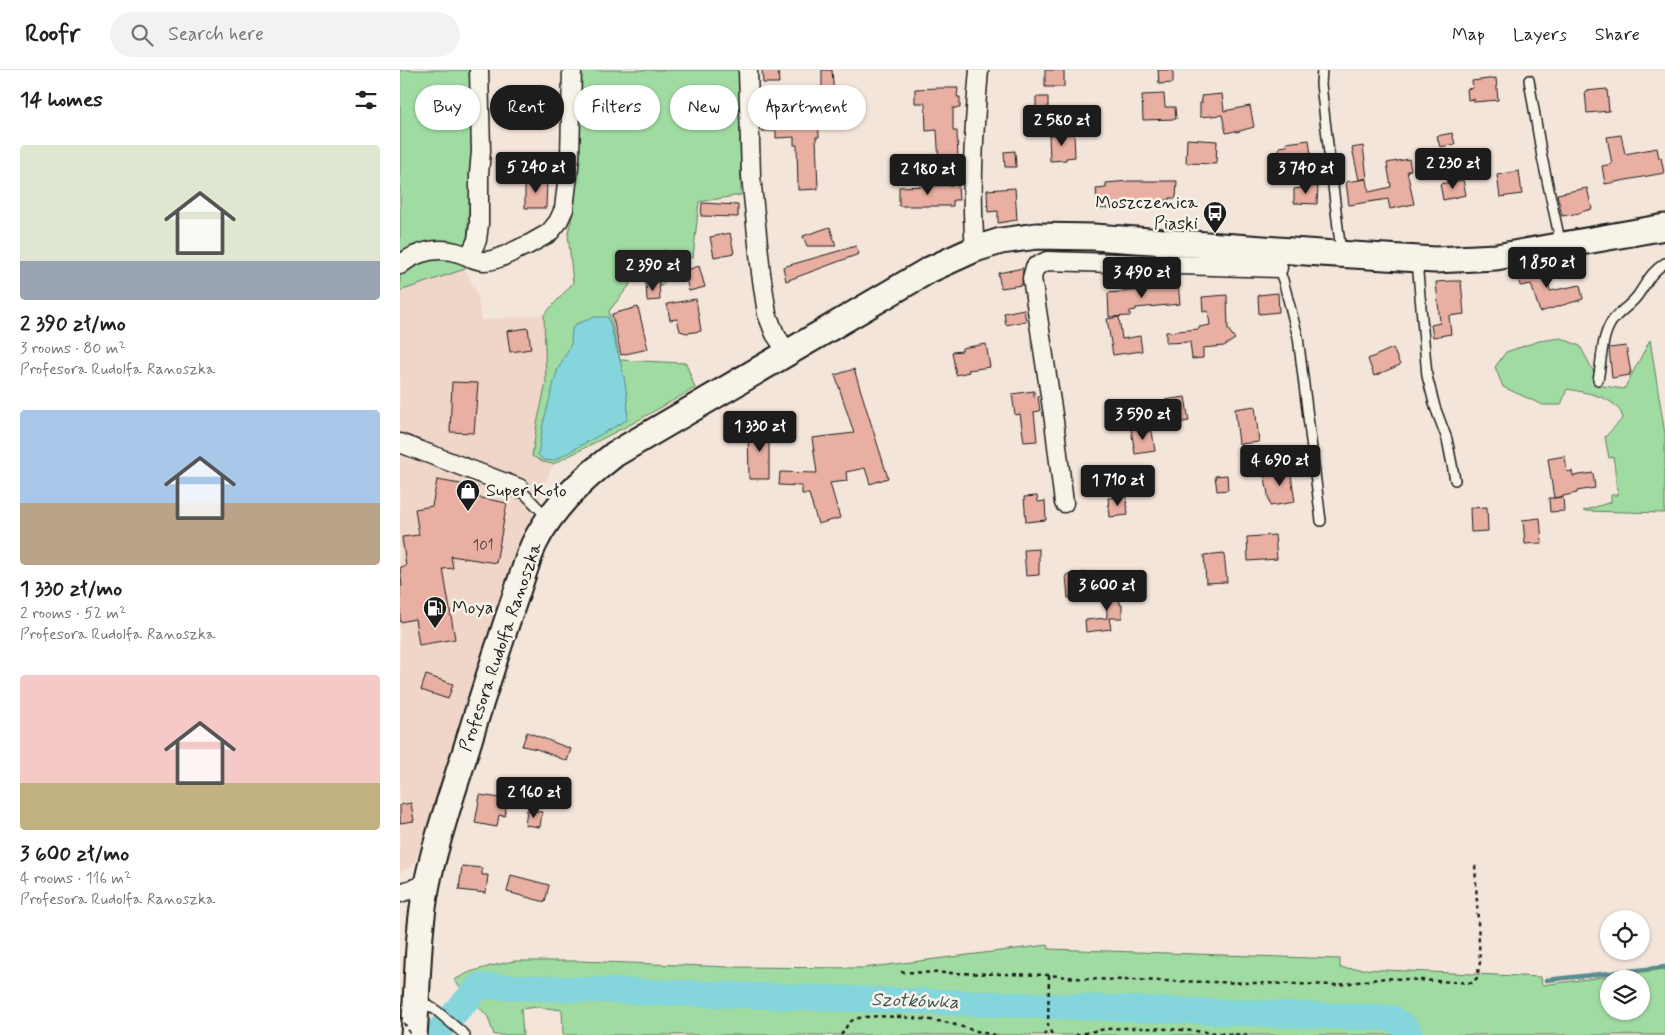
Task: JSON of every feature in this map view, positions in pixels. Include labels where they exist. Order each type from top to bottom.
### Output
[{"type":"street","points":[[469,257],[477,240],[479,224],[481,152],[479,70]]},
{"type":"street","points":[[400,265],[420,253],[438,248],[451,250],[477,260],[488,261],[526,246],[549,233],[558,222],[564,209],[570,157],[572,70]]},
{"type":"street","points":[[748,70],[751,176],[761,273],[767,314],[775,334],[787,352]]},
{"type":"street","points":[[975,249],[973,198],[979,70]]},
{"type":"street","name":"Profesora Rudolfa Ranoszka","points":[[1064,503],[1054,421],[1032,278],[1035,267],[1047,261],[1276,259],[1342,255],[1435,260],[1496,257],[1665,227]]},
{"type":"street","name":"Profesora Rudolfa Ranoszka","points":[[410,1028],[416,998],[422,913],[427,884],[440,834],[506,622],[534,545],[559,505],[581,482],[615,454],[787,352],[929,270],[975,249],[1001,241],[1037,236],[1094,237],[1276,259]]},
{"type":"street","points":[[400,442],[519,488]]},
{"type":"street","points":[[400,893],[427,884]]},
{"type":"lane","points":[[1322,70],[1321,84],[1342,255]]},
{"type":"lane","points":[[1529,80],[1542,157],[1561,245]]},
{"type":"lane","points":[[1417,258],[1427,376],[1435,407],[1447,439],[1455,480]]},
{"type":"lane","points":[[1276,259],[1298,336],[1320,521]]},
{"type":"lane","points":[[1598,380],[1610,324],[1638,295],[1651,274],[1665,263]]},
{"type":"lane","points":[[519,488],[549,520]]},
{"type":"lane","points":[[416,998],[437,1011],[465,1035]]},
{"type":"path","points":[[901,972],[1337,985],[1385,978],[1472,983],[1477,978],[1480,962],[1475,863]]},
{"type":"path","points":[[1049,975],[1048,1018],[1052,1035]]},
{"type":"path","points":[[841,1035],[853,1020],[876,1016],[938,1021],[985,1034],[996,1035]]},
{"type":"path","points":[[1044,1035],[1049,1027]]},
{"type":"path","points":[[1076,1035],[1105,1029],[1127,1028],[1250,1035]]},
{"type":"shaded area","points":[[465,269],[478,297],[481,320],[544,315],[546,383],[537,424],[543,462],[553,464],[517,554],[433,817],[412,867],[400,872],[400,291]]},
{"type":"green space","points":[[400,70],[474,70],[474,85],[415,85],[415,130],[473,130],[465,269],[400,291]]},
{"type":"green space","points":[[575,70],[739,70],[741,195],[699,202],[693,258],[664,250],[665,281],[662,286],[632,277],[629,286],[609,311],[620,360],[686,363],[695,388],[635,422],[553,464],[543,462],[532,456],[546,383],[544,315],[573,283],[568,233],[572,216],[574,119],[574,130],[660,130],[660,85],[575,85]]},
{"type":"green space","points":[[1561,338],[1580,346],[1596,376],[1594,384],[1624,389],[1650,340],[1665,434],[1665,513],[1583,511],[1611,502],[1611,495],[1618,495],[1613,457],[1609,458],[1605,437],[1623,418],[1620,411],[1608,400],[1567,389],[1561,405],[1543,405],[1503,387],[1495,367],[1506,352],[1539,341]]},
{"type":"green space","points":[[1048,945],[1049,949],[1340,959],[1340,968],[1541,977],[1542,985],[1600,977],[1600,1020],[1650,1020],[1650,971],[1665,969],[1665,1035],[563,1035],[562,1010],[537,1007],[521,1009],[523,1035],[494,1035],[488,1017],[454,980],[470,972],[514,961],[580,961],[729,967],[863,968]]},
{"type":"water","points":[[595,317],[608,317],[625,382],[628,408],[627,420],[553,461],[544,460],[538,455],[543,424],[557,371],[571,344],[572,329],[576,324]]},
{"type":"building","points":[[762,70],[778,70],[779,83],[763,83]]},
{"type":"building","points":[[822,70],[832,70],[833,85],[822,85]]},
{"type":"building","points":[[1045,70],[1064,70],[1064,87],[1045,87]]},
{"type":"building","points":[[1158,70],[1173,70],[1173,83],[1159,84]]},
{"type":"building","points":[[1496,78],[1498,100],[1474,102],[1474,99],[1468,100],[1467,89],[1473,88],[1472,81]]},
{"type":"building","points":[[958,88],[957,97],[960,97],[960,108],[953,108],[953,131],[957,131],[958,163],[939,164],[937,130],[926,131],[925,103],[915,103],[915,89]]},
{"type":"building","points":[[1607,89],[1609,111],[1587,113],[1585,91]]},
{"type":"building","points":[[1164,94],[1165,107],[1175,107],[1176,119],[1143,120],[1142,95]]},
{"type":"building","points":[[1222,94],[1224,111],[1250,106],[1254,127],[1226,133],[1222,115],[1200,117],[1201,96]]},
{"type":"building","points":[[1036,97],[1048,97],[1048,110],[1036,110]]},
{"type":"building","points":[[819,130],[819,137],[816,137],[818,189],[798,190],[797,145],[794,145],[794,137],[776,138],[776,131],[762,131]]},
{"type":"building","points":[[1452,133],[1455,144],[1440,147],[1437,136]]},
{"type":"building","points":[[1074,134],[1075,157],[1066,158],[1066,160],[1050,161],[1049,135]]},
{"type":"building","points":[[1621,135],[1625,154],[1657,148],[1664,173],[1605,184],[1602,166],[1612,164],[1607,137]]},
{"type":"building","points":[[1187,139],[1217,141],[1216,164],[1186,163]]},
{"type":"building","points":[[1309,140],[1311,156],[1280,160],[1279,147],[1287,146],[1286,143]]},
{"type":"building","points":[[1363,146],[1367,178],[1359,180],[1352,148]]},
{"type":"building","points":[[1015,151],[1016,167],[1005,167],[1004,152]]},
{"type":"building","points":[[1409,159],[1411,170],[1407,171],[1414,204],[1390,209],[1388,199],[1349,205],[1346,182],[1367,179],[1369,192],[1391,187],[1387,163]]},
{"type":"building","points":[[1519,171],[1522,194],[1500,197],[1497,175]]},
{"type":"building","points":[[547,180],[546,208],[525,208],[525,181]]},
{"type":"building","points":[[1463,180],[1466,195],[1443,200],[1440,184]]},
{"type":"building","points":[[1177,181],[1176,198],[1169,198],[1169,200],[1158,202],[1124,203],[1125,206],[1098,209],[1096,189],[1106,188],[1106,183]]},
{"type":"building","points":[[958,185],[959,200],[953,200],[953,206],[899,206],[899,187]]},
{"type":"building","points":[[1318,186],[1317,204],[1294,203],[1294,189]]},
{"type":"building","points":[[1015,188],[1017,220],[998,223],[998,211],[988,212],[987,190]]},
{"type":"building","points":[[1587,188],[1592,209],[1562,216],[1557,194]]},
{"type":"building","points":[[702,203],[738,205],[738,217],[701,216]]},
{"type":"building","points":[[830,227],[836,246],[807,246],[803,236]]},
{"type":"building","points":[[730,233],[734,253],[714,257],[710,237]]},
{"type":"building","points":[[856,246],[859,254],[786,281],[783,267]]},
{"type":"building","points":[[1545,264],[1550,291],[1580,285],[1583,299],[1540,312],[1531,284],[1520,286],[1517,269]]},
{"type":"building","points":[[699,266],[705,287],[689,291],[684,271]]},
{"type":"building","points":[[1023,268],[1022,285],[1001,288],[998,273]]},
{"type":"building","points":[[1461,281],[1464,314],[1449,316],[1451,334],[1433,337],[1431,325],[1440,323],[1436,282]]},
{"type":"building","points":[[659,282],[660,300],[647,301],[646,283]]},
{"type":"building","points":[[1178,283],[1180,304],[1136,308],[1136,310],[1130,311],[1130,316],[1109,317],[1108,293],[1155,289],[1154,286]]},
{"type":"building","points":[[1278,293],[1279,312],[1259,314],[1258,295]]},
{"type":"building","points":[[1227,295],[1228,329],[1235,339],[1224,346],[1203,348],[1203,358],[1192,359],[1190,342],[1166,343],[1166,332],[1199,329],[1199,327],[1210,325],[1208,311],[1203,312],[1202,297]]},
{"type":"building","points":[[696,299],[701,331],[687,333],[680,331],[677,319],[670,320],[667,304]]},
{"type":"building","points":[[638,307],[648,349],[621,355],[612,314]]},
{"type":"building","points":[[1024,309],[1026,321],[1006,325],[1004,313]]},
{"type":"building","points":[[1119,317],[1122,339],[1140,336],[1142,351],[1113,355],[1107,319]]},
{"type":"building","points":[[528,328],[531,349],[510,352],[507,331]]},
{"type":"building","points":[[986,344],[990,367],[968,370],[969,372],[956,375],[952,352],[962,351],[962,348]]},
{"type":"building","points":[[1626,346],[1631,373],[1629,373],[1630,375],[1612,378],[1609,348]]},
{"type":"building","points":[[1393,348],[1400,365],[1374,376],[1368,359]]},
{"type":"building","points":[[854,369],[888,478],[870,484],[865,468],[846,472],[847,481],[830,483],[840,518],[818,524],[809,494],[802,494],[802,486],[779,485],[780,472],[817,473],[812,438],[854,433],[835,375]]},
{"type":"building","points":[[452,382],[478,383],[474,433],[450,432]]},
{"type":"building","points":[[1034,391],[1034,397],[1038,396],[1040,411],[1034,412],[1037,441],[1024,442],[1020,414],[1015,415],[1012,394]]},
{"type":"building","points":[[1185,397],[1189,421],[1169,424],[1165,400]]},
{"type":"building","points":[[1255,406],[1259,442],[1239,444],[1235,409]]},
{"type":"building","points":[[1146,427],[1147,432],[1152,431],[1155,451],[1135,454],[1131,429]]},
{"type":"building","points":[[748,430],[777,430],[777,442],[769,443],[769,479],[749,479]]},
{"type":"building","points":[[1565,456],[1567,472],[1572,471],[1573,476],[1593,473],[1595,488],[1554,498],[1548,459]]},
{"type":"building","points":[[1290,468],[1295,502],[1270,506],[1264,472]]},
{"type":"building","points":[[1227,475],[1228,490],[1217,491],[1215,476]]},
{"type":"building","points":[[437,480],[478,487],[476,497],[507,503],[496,563],[451,556],[453,568],[443,569],[455,639],[419,645],[415,619],[400,622],[400,586],[402,586],[400,567],[406,566],[402,537],[419,535],[415,509],[432,506]]},
{"type":"building","points":[[1037,496],[1038,502],[1045,501],[1046,520],[1026,522],[1024,497]]},
{"type":"building","points":[[1126,496],[1128,515],[1110,517],[1108,498]]},
{"type":"building","points":[[1563,497],[1564,511],[1550,512],[1549,498]]},
{"type":"building","points":[[1487,507],[1488,531],[1471,532],[1470,508]]},
{"type":"building","points":[[1540,518],[1542,543],[1525,544],[1523,520]]},
{"type":"building","points":[[1275,535],[1277,559],[1248,561],[1247,537]]},
{"type":"building","points":[[1039,549],[1039,575],[1026,576],[1024,550]]},
{"type":"building","points":[[1224,553],[1227,582],[1206,583],[1204,555]]},
{"type":"building","points":[[1091,572],[1093,595],[1068,598],[1066,575]]},
{"type":"building","points":[[1119,587],[1122,618],[1109,618],[1111,629],[1086,632],[1085,620],[1107,618],[1106,589]]},
{"type":"building","points":[[426,675],[453,684],[448,699],[421,690]]},
{"type":"building","points":[[527,732],[571,749],[567,761],[537,749],[522,746]]},
{"type":"building","points":[[480,795],[507,799],[505,816],[499,815],[497,827],[475,823]]},
{"type":"building","points":[[411,803],[414,821],[400,823],[400,805]]},
{"type":"building","points":[[527,810],[542,812],[540,827],[525,825]]},
{"type":"building","points":[[462,866],[482,868],[482,875],[488,875],[486,893],[459,890]]},
{"type":"building","points":[[511,875],[549,885],[545,902],[507,892]]},
{"type":"waterway","points":[[1546,980],[1665,967]]},
{"type":"waterway","name":"Szotkówka","points":[[435,1035],[479,986],[1392,1018],[1405,1027],[1410,1035]]},
{"type":"place","name":"Moszczenica Piaski","points":[[1215,234]]},
{"type":"place","name":"Super Koło","points":[[468,512]]},
{"type":"place","name":"Moya","points":[[435,629]]}]
